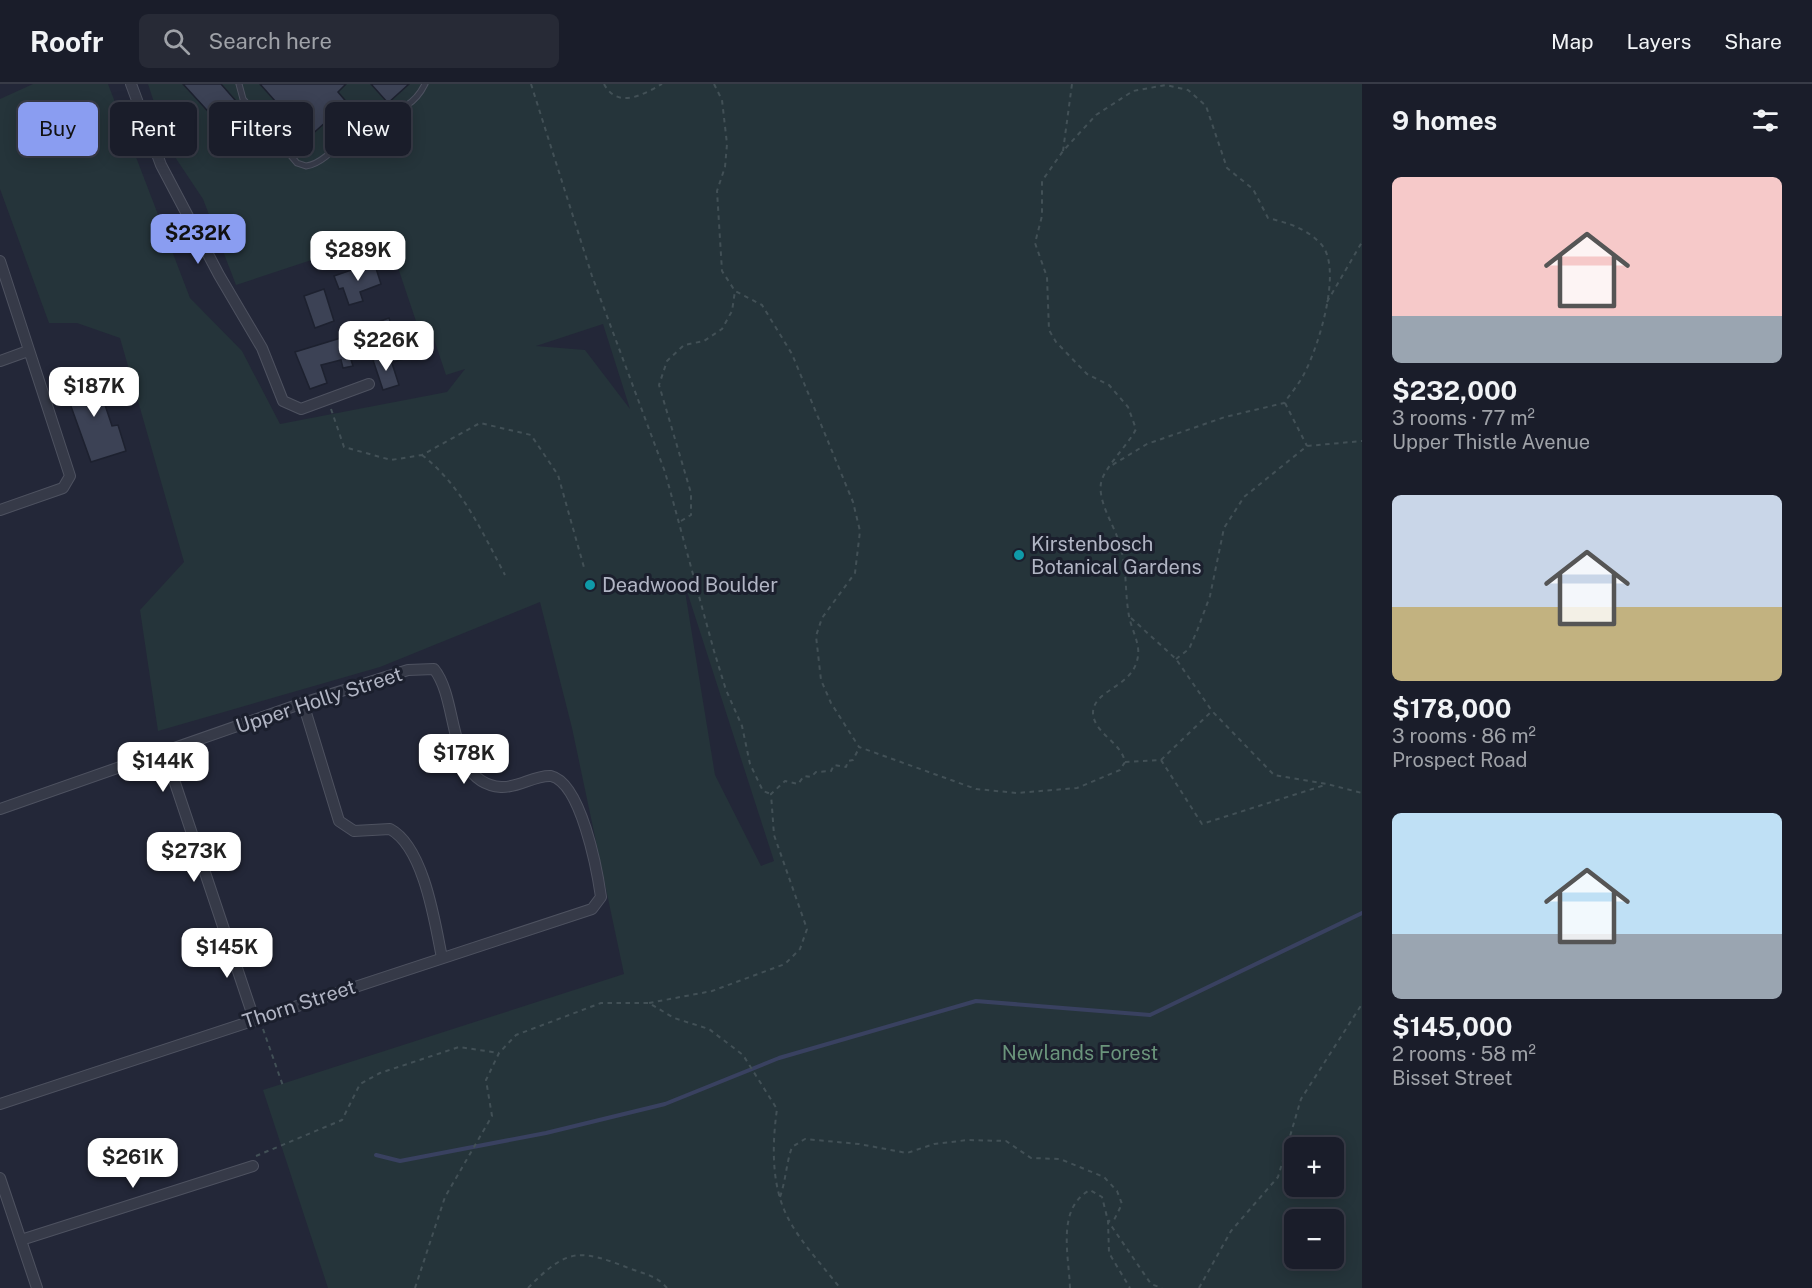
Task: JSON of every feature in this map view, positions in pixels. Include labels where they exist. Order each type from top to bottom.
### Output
[{"type":"street","points":[[131,84],[161,165],[219,275],[262,348],[283,401],[301,409],[369,384]]},
{"type":"street","points":[[0,261],[70,476],[63,488],[0,510]]},
{"type":"street","points":[[0,360],[28,351]]},
{"type":"street","name":"Upper Holly Street","points":[[0,809],[303,703],[408,670],[434,669],[443,679],[457,743],[469,769],[480,780],[493,785],[511,786],[551,776],[566,784],[577,801],[600,889],[598,904]]},
{"type":"street","points":[[303,703],[339,821],[354,831],[390,829],[402,838],[416,864],[429,898],[442,958]]},
{"type":"street","points":[[165,753],[256,1018]]},
{"type":"street","name":"Thorn Street","points":[[0,1104],[592,909],[598,904]]},
{"type":"street","points":[[21,1240],[253,1166]]},
{"type":"street","points":[[0,1178],[37,1288]]},
{"type":"lane","points":[[238,84],[243,99],[297,163],[306,166],[319,161],[365,121],[402,108],[422,91],[425,84]]},
{"type":"path","points":[[531,84],[592,276],[666,472],[681,521],[683,543],[726,690],[742,726],[750,764],[764,791],[771,794]]},
{"type":"path","points":[[604,84],[607,90],[619,98],[631,99],[662,84]]},
{"type":"path","points":[[714,84],[722,100],[727,144],[725,167],[717,191],[722,271],[735,291],[762,305],[792,354],[852,502],[860,531],[855,573],[822,618],[816,636],[821,680],[831,703],[859,747],[976,789],[1017,793],[1077,788],[1120,770],[1125,762]]},
{"type":"path","points":[[1064,151],[1072,84]]},
{"type":"path","points":[[1109,467],[1147,444],[1225,417],[1284,403],[1305,373],[1319,337],[1326,304],[1331,267],[1322,245],[1298,225],[1268,218],[1254,189],[1227,168],[1206,106],[1188,90],[1166,85],[1134,91],[1096,115],[1064,151],[1042,181],[1042,216],[1035,243],[1047,277],[1049,330],[1052,336],[1087,374],[1109,385],[1128,407],[1136,429],[1128,445],[1109,467],[1101,482],[1103,502],[1127,571],[1129,616],[1139,652],[1136,668],[1128,679],[1097,701],[1093,711],[1095,720],[1118,746],[1125,762]]},
{"type":"path","points":[[1326,304],[1362,243]]},
{"type":"path","points":[[681,521],[691,515],[691,493],[659,385],[667,361],[684,345],[704,342],[722,329],[732,311],[735,291]]},
{"type":"path","points":[[328,399],[344,447],[392,459],[422,455],[480,423],[531,435],[558,476],[585,571]]},
{"type":"path","points":[[1284,403],[1307,446]]},
{"type":"path","points":[[1176,659],[1189,649],[1205,613],[1224,528],[1244,497],[1307,446],[1362,441]]},
{"type":"path","points":[[422,455],[443,471],[474,515],[505,575]]},
{"type":"path","points":[[1129,616],[1176,659],[1212,711],[1275,775],[1362,793]]},
{"type":"path","points":[[1125,762],[1161,760],[1212,711]]},
{"type":"path","points":[[771,794],[785,781],[798,784],[804,776],[811,777],[816,772],[831,771],[834,765],[846,767],[848,761],[853,760],[859,747]]},
{"type":"path","points":[[1161,760],[1202,824],[1327,784]]},
{"type":"path","points":[[415,1288],[445,1197],[492,1116],[486,1080],[499,1053],[516,1035],[601,1003],[649,1003],[712,991],[785,964],[800,949],[807,929],[774,835],[771,794]]},
{"type":"path","points":[[649,1003],[674,1018],[709,1029],[743,1055],[777,1110],[772,1140],[779,1198],[788,1219],[840,1288]]},
{"type":"path","points":[[1199,1288],[1231,1231],[1278,1177],[1301,1099],[1362,1004]]},
{"type":"path","points":[[256,1018],[283,1086]]},
{"type":"path","points":[[253,1166],[252,1158],[342,1119],[360,1084],[380,1073],[459,1047],[499,1053]]},
{"type":"path","points":[[779,1198],[788,1176],[786,1163],[792,1147],[805,1139],[907,1153],[934,1144],[968,1140],[1006,1141],[1031,1158],[1060,1160],[1104,1177],[1117,1191],[1122,1204],[1114,1220],[1108,1221]]},
{"type":"path","points":[[1070,1288],[1067,1222],[1080,1195],[1090,1190],[1102,1197],[1108,1221],[1109,1253],[1130,1288]]},
{"type":"path","points":[[1108,1221],[1151,1284],[1162,1288]]},
{"type":"path","points":[[528,1288],[550,1265],[576,1254],[607,1258],[659,1279],[667,1288]]},
{"type":"green space","name":"Newlands Forest","points":[[33,84],[108,84],[115,102],[110,102],[110,156],[136,156],[190,298],[242,351],[280,424],[447,392],[465,369],[446,375],[433,336],[422,339],[387,235],[236,285],[203,199],[174,156],[197,156],[197,102],[154,102],[148,84],[1362,84],[1362,1288],[328,1288],[263,1090],[624,974],[572,728],[540,602],[380,667],[158,731],[140,610],[184,562],[120,338],[77,323],[49,323],[0,189],[0,99]],"holes":[[[603,324],[630,409],[585,350],[536,346]],[[683,579],[774,861],[761,866],[715,775]]]},
{"type":"building","points":[[183,84],[221,84],[237,102],[209,102],[209,112]]},
{"type":"building","points":[[260,84],[346,84],[338,92],[346,102],[325,102],[325,123],[313,134],[313,102],[276,102]]},
{"type":"building","points":[[371,84],[409,84],[389,102]]},
{"type":"building","points":[[374,262],[381,284],[360,292],[363,301],[349,305],[343,288],[339,289],[334,276]]},
{"type":"building","points":[[324,289],[334,321],[315,328],[304,296]]},
{"type":"building","points":[[389,318],[392,327],[397,325],[408,358],[393,362],[378,322]]},
{"type":"building","points":[[344,337],[353,366],[343,368],[341,360],[321,365],[327,383],[310,389],[295,352]]},
{"type":"building","points":[[389,354],[399,385],[383,390],[373,360]]},
{"type":"building","points":[[98,370],[102,379],[97,381],[112,426],[118,425],[126,451],[91,462],[68,398],[71,397],[66,382]]},
{"type":"waterway","points":[[376,1155],[400,1161],[546,1133],[665,1104],[779,1058],[976,1001],[1150,1015],[1362,913]]},
{"type":"place","name":"Kirstenbosch Botanical Gardens","points":[[1019,555]]},
{"type":"place","name":"Deadwood Boulder","points":[[590,585]]}]
